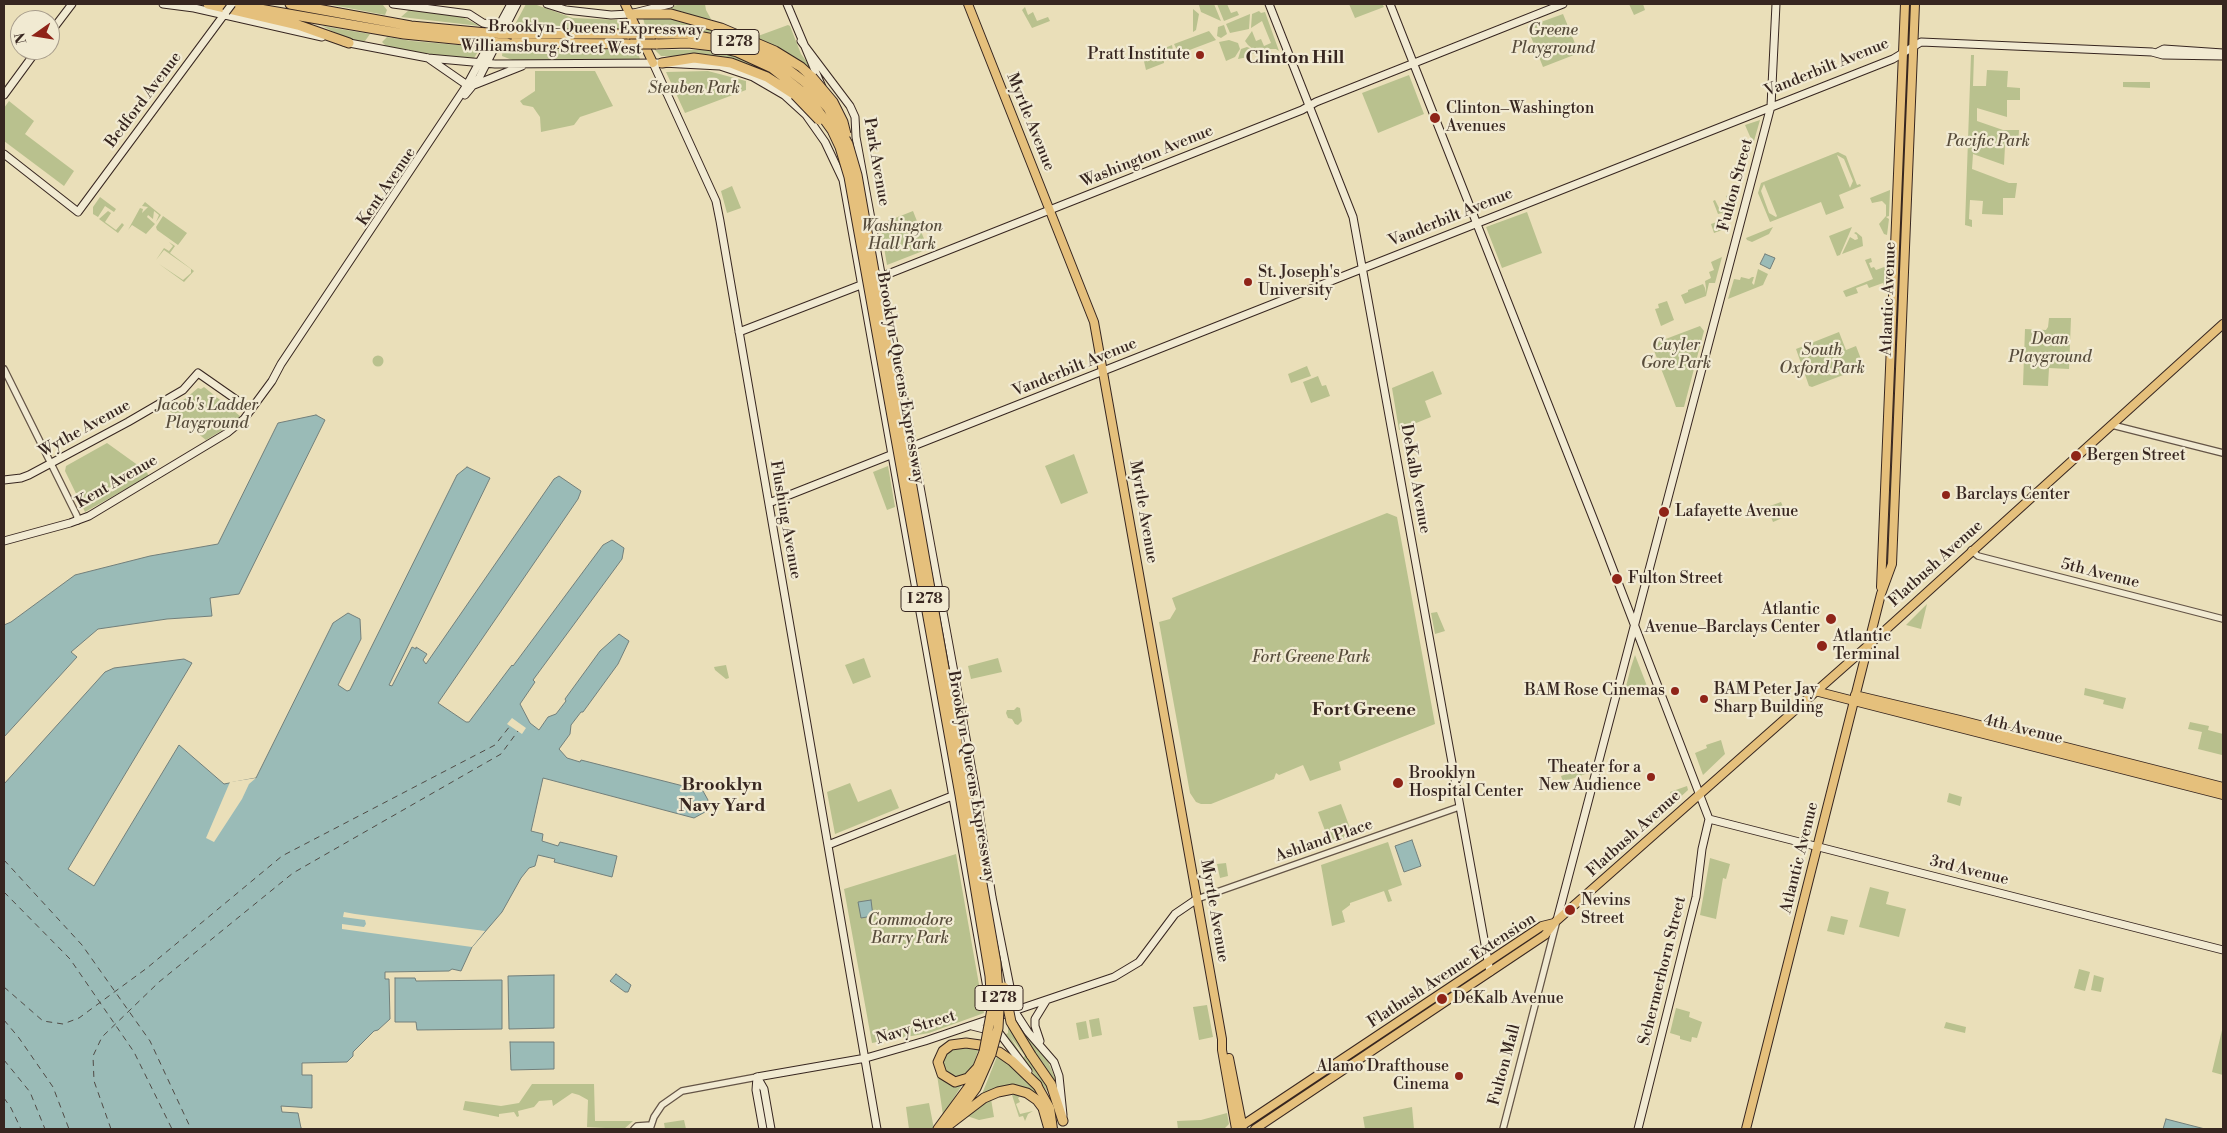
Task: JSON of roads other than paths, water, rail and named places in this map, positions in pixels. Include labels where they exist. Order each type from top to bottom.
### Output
[{"type":"highway","points":[[208,4],[298,24],[349,43]]},
{"type":"highway","name":"Brooklyn-Queens Expressway","points":[[290,4],[411,26],[487,32],[505,29],[629,34],[688,34],[739,44],[777,61],[803,86]]},
{"type":"highway","name":"Brooklyn-Queens Expressway","points":[[228,9],[360,26],[404,34],[508,44],[696,44],[737,52],[772,68],[803,86]]},
{"type":"highway","points":[[630,14],[671,14],[721,28],[775,51],[801,67],[803,86],[814,114],[844,145]]},
{"type":"highway","points":[[662,63],[694,58],[730,62],[767,77],[824,90],[844,124],[844,145]]},
{"type":"highway","name":"Brooklyn-Queens Expressway","points":[[844,145],[857,175],[998,975],[998,1028],[976,1088],[959,1111],[938,1129]]},
{"type":"highway","name":"Brooklyn-Queens Expressway","points":[[844,145],[960,795],[990,976],[992,1009],[989,1051],[980,1065],[959,1111]]},
{"type":"highway","points":[[992,941],[1000,967],[1009,1016],[1017,1035],[1051,1084],[1064,1125]]},
{"type":"highway","points":[[980,1065],[968,1078],[955,1082],[942,1074],[938,1062],[943,1051],[951,1046],[966,1043],[1012,1061],[1037,1085]]},
{"type":"highway","points":[[948,1126],[959,1111],[993,1094],[1017,1090],[1028,1093],[1037,1100],[1043,1108],[1049,1129]]},
{"type":"main road","points":[[60,20],[72,4]]},
{"type":"main road","name":"Williamsburg Street West","points":[[163,4],[228,9],[349,43],[428,58],[483,63],[662,63],[720,66],[753,77],[769,85],[796,105],[825,142]]},
{"type":"main road","points":[[394,4],[469,14],[482,23],[505,29]]},
{"type":"main road","name":"Kent Avenue","points":[[505,29],[511,4]]},
{"type":"main road","name":"Kent Avenue","points":[[4,541],[90,516],[228,433],[251,410],[272,382],[281,364],[470,85],[505,29],[517,4]]},
{"type":"main road","points":[[547,4],[597,14],[630,14],[670,4]]},
{"type":"main road","name":"Flushing Avenue","points":[[625,4],[716,201],[877,1129]]},
{"type":"main road","name":"Park Avenue","points":[[787,4],[823,90],[826,110],[825,142],[842,174],[973,916],[993,1018],[1004,1043],[1037,1085]]},
{"type":"main road","name":"Myrtle Avenue","points":[[968,4],[1092,314],[1240,1128]]},
{"type":"main road","name":"DeKalb Avenue","points":[[1269,4],[1353,217],[1490,972]]},
{"type":"main road","points":[[1390,4],[1635,625],[1709,819]]},
{"type":"main road","name":"Washington Avenue","points":[[739,332],[1050,210],[1563,4]]},
{"type":"main road","name":"Fulton Street","points":[[1556,922],[1771,106],[1776,4]]},
{"type":"main road","name":"Atlantic Avenue","points":[[1881,594],[1905,4]]},
{"type":"main road","name":"Atlantic Avenue","points":[[1746,1129],[1881,594],[1891,568],[1894,545],[1915,4]]},
{"type":"main road","name":"Bedford Avenue","points":[[4,154],[78,212],[228,9]]},
{"type":"main road","name":"Park Avenue","points":[[801,41],[850,106],[855,117],[856,136],[995,911],[1015,1012]]},
{"type":"main road","name":"Vanderbilt Avenue","points":[[769,504],[1893,59],[1921,42],[2158,52],[2163,55],[2223,55]]},
{"type":"main road","points":[[428,58],[470,85],[524,64]]},
{"type":"main road","points":[[4,95],[30,60]]},
{"type":"main road","points":[[825,142],[831,134],[844,129],[852,130],[856,136]]},
{"type":"main road","name":"Flatbush Avenue","points":[[1556,922],[1868,645],[2223,324]]},
{"type":"main road","name":"Wythe Avenue","points":[[4,480],[21,478],[52,464],[183,390],[198,373],[251,410]]},
{"type":"main road","name":"4th Avenue","points":[[1815,691],[2223,787]]},
{"type":"main road","name":"4th Avenue","points":[[1854,699],[2223,795]]},
{"type":"main road","points":[[828,844],[974,787]]},
{"type":"main road","name":"3rd Avenue","points":[[1709,819],[2223,950]]},
{"type":"main road","name":"Schermerhorn Street","points":[[1638,1129],[1696,897],[1702,848],[1709,819]]},
{"type":"main road","name":"Navy Street","points":[[757,1077],[866,1058],[1015,1012],[1114,976],[1129,969],[1147,954],[1174,914],[1197,899]]},
{"type":"main road","points":[[973,916],[995,911]]},
{"type":"main road","name":"Flatbush Avenue Extension","points":[[1240,1128],[1542,926],[1556,922]]},
{"type":"main road","name":"Flatbush Avenue Extension","points":[[1255,1129],[1545,935],[1556,922]]},
{"type":"main road","points":[[984,970],[1006,966]]},
{"type":"main road","points":[[1042,1046],[1036,1032],[1035,1022],[1036,1016],[1046,1001]]},
{"type":"main road","points":[[1015,1012],[1028,1032],[1054,1062],[1059,1076],[1064,1125]]},
{"type":"main road","points":[[971,1026],[984,1029]]},
{"type":"main road","points":[[757,1077],[756,1090],[763,1129]]},
{"type":"main road","points":[[757,1077],[764,1088],[771,1129]]},
{"type":"main road","points":[[1037,1085],[1050,1108],[1054,1129]]},
{"type":"street","points":[[4,369],[77,516],[77,521]]},
{"type":"street","points":[[2112,425],[2223,453]]},
{"type":"street","name":"5th Avenue","points":[[1972,550],[1982,558],[2223,619]]},
{"type":"street","name":"Ashland Place","points":[[1197,899],[1459,807]]},
{"type":"street","name":"Fulton Mall","points":[[1503,1129],[1556,922]]},
{"type":"street","name":"Navy Street","points":[[650,1127],[662,1105],[682,1091],[757,1077]]},
{"type":"street","points":[[634,1129],[637,1126],[650,1127]]},
{"type":"water","points":[[1765,254],[1775,258],[1770,269],[1760,264]]},
{"type":"water","points":[[316,415],[325,420],[239,594],[210,598],[212,616],[167,619],[98,629],[71,652],[77,657],[4,737],[4,625],[11,622],[75,575],[150,556],[218,544],[278,423]]},
{"type":"water","points":[[467,467],[490,478],[389,685],[392,686],[412,647],[416,649],[416,647],[427,654],[423,660],[426,664],[554,479],[559,476],[581,491],[578,499],[438,703],[466,722],[469,722],[603,545],[612,540],[624,548],[622,559],[533,680],[535,682],[520,704],[530,723],[539,730],[548,717],[556,714],[600,651],[619,634],[629,641],[618,664],[583,712],[571,725],[570,734],[559,749],[567,758],[580,762],[581,760],[703,791],[708,800],[705,812],[694,818],[543,778],[531,831],[543,834],[542,841],[558,846],[560,842],[617,856],[612,877],[554,862],[555,859],[538,855],[535,866],[529,868],[521,878],[502,912],[472,947],[461,971],[452,969],[449,971],[385,972],[385,979],[389,979],[390,1019],[378,1030],[374,1031],[353,1052],[353,1056],[347,1062],[302,1063],[302,1075],[312,1075],[312,1108],[281,1106],[282,1112],[298,1113],[301,1128],[303,1129],[4,1129],[4,784],[105,672],[114,668],[184,659],[192,663],[68,869],[94,886],[179,745],[224,784],[256,778],[333,623],[348,613],[360,619],[361,639],[338,685],[347,691],[350,690],[457,475]]},
{"type":"water","points":[[1412,840],[1421,866],[1404,872],[1395,846]]},
{"type":"water","points":[[871,900],[873,916],[861,918],[858,902]]},
{"type":"water","points":[[616,974],[631,985],[628,992],[625,992],[610,981]]},
{"type":"water","points":[[554,975],[554,1028],[509,1029],[508,976]]},
{"type":"water","points":[[395,978],[415,978],[416,981],[502,980],[502,1029],[417,1030],[416,1022],[395,1022]]},
{"type":"water","points":[[510,1042],[554,1042],[554,1069],[511,1070]]},
{"type":"water","points":[[2166,1119],[2205,1129],[2163,1129]]},
{"type":"place","name":"Pratt Institute","points":[[1200,55]]},
{"type":"place","name":"Clinton–Washington Avenues","points":[[1435,118]]},
{"type":"place","name":"St. Joseph's University","points":[[1248,282]]},
{"type":"place","name":"Bergen Street","points":[[2076,456]]},
{"type":"place","name":"Barclays Center","points":[[1946,495]]},
{"type":"place","name":"Lafayette Avenue","points":[[1664,512]]},
{"type":"place","name":"Fulton Street","points":[[1617,579]]},
{"type":"place","name":"Atlantic Avenue–Barclays Center","points":[[1831,619]]},
{"type":"place","name":"Atlantic Terminal","points":[[1822,646]]},
{"type":"place","name":"BAM Rose Cinemas","points":[[1675,691]]},
{"type":"place","name":"BAM Peter Jay Sharp Building","points":[[1704,699]]},
{"type":"place","name":"Theater for a New Audience","points":[[1651,777]]},
{"type":"place","name":"Brooklyn Hospital Center","points":[[1398,783]]},
{"type":"place","name":"Nevins Street","points":[[1570,910]]},
{"type":"place","name":"DeKalb Avenue","points":[[1442,999]]},
{"type":"place","name":"Alamo Drafthouse Cinema","points":[[1459,1076]]},
{"type":"district","name":"Clinton Hill","points":[[1295,59]]},
{"type":"district","name":"Fort Greene","points":[[1364,711]]},
{"type":"district","name":"Brooklyn Navy Yard","points":[[722,796]]},
{"type":"park label","name":"Greene Playground","points":[[1553,40]]},
{"type":"park label","name":"Steuben Park","points":[[694,89]]},
{"type":"park label","name":"Pacific Park","points":[[1988,142]]},
{"type":"park label","name":"Washington Hall Park","points":[[902,236]]},
{"type":"park label","name":"Dean Playground","points":[[2050,349]]},
{"type":"park label","name":"Cuyler Gore Park","points":[[1676,355]]},
{"type":"park label","name":"South Oxford Park","points":[[1822,360]]},
{"type":"park label","name":"Jacob's Ladder Playground","points":[[207,415]]},
{"type":"park label","name":"Fort Greene Park","points":[[1311,658]]},
{"type":"park label","name":"Commodore Barry Park","points":[[910,930]]}]
